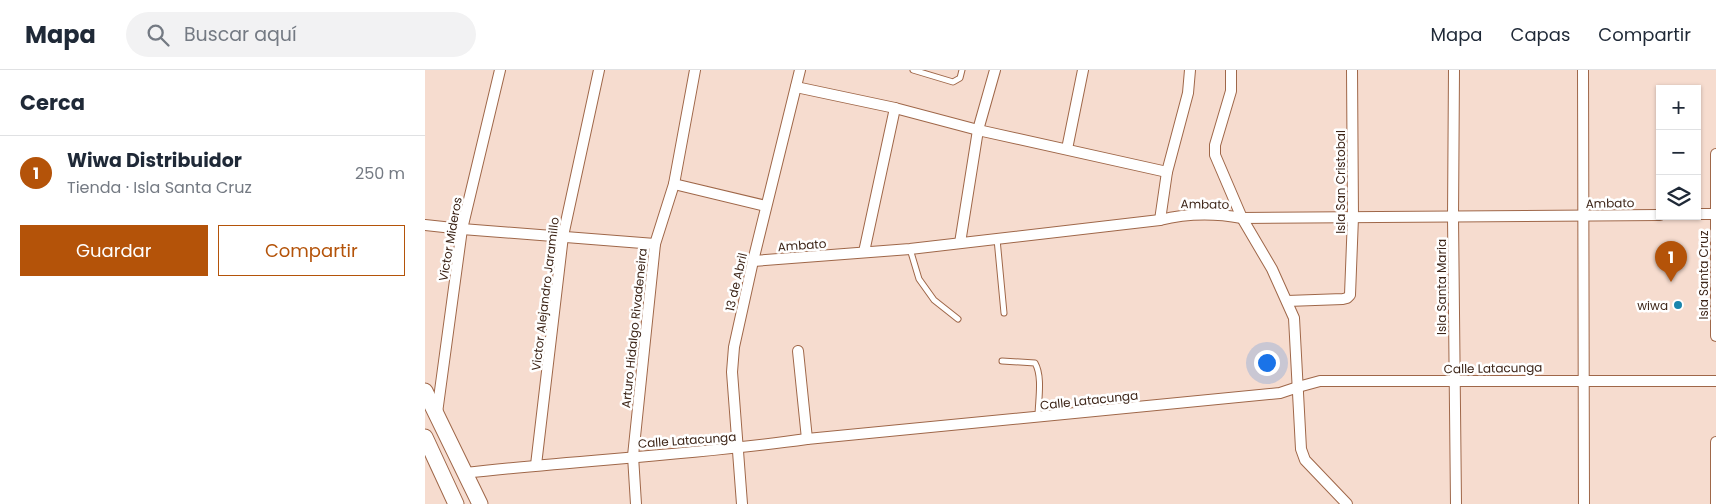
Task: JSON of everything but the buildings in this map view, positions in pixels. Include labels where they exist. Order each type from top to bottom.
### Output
[{"type":"main road","points":[[425,392],[480,504]]},
{"type":"main road","points":[[425,437],[456,504]]},
{"type":"street","name":"Victor Mideros","points":[[437,414],[461,230],[499,70]]},
{"type":"street","name":"Victor Alejandro Jaramillo","points":[[536,465],[563,236],[599,70]]},
{"type":"street","name":"Arturo Hidalgo Rivadeneira","points":[[636,504],[633,456],[655,244],[674,184],[695,70]]},
{"type":"street","name":"13 de Abril","points":[[742,504],[737,448],[733,364],[734,347],[800,70]]},
{"type":"street","points":[[960,243],[978,130],[995,70]]},
{"type":"street","points":[[1067,150],[1083,70]]},
{"type":"street","points":[[1160,220],[1167,172],[1188,93],[1190,70]]},
{"type":"street","points":[[1231,70],[1231,91],[1215,145],[1215,155],[1242,218],[1272,269],[1293,318],[1301,449],[1305,460],[1347,504]]},
{"type":"street","name":"Isla San Cristobal","points":[[1287,301],[1343,299],[1347,298],[1350,294],[1353,217],[1352,70]]},
{"type":"street","name":"Isla Santa Maria","points":[[1454,70],[1453,382],[1456,504]]},
{"type":"street","points":[[1583,70],[1584,504]]},
{"type":"street","points":[[796,87],[895,108],[978,130],[1167,172]]},
{"type":"street","points":[[864,252],[895,108]]},
{"type":"street","name":"Isla Santa Cruz","points":[[1716,154],[1716,336]]},
{"type":"street","points":[[674,184],[767,206]]},
{"type":"street","name":"Ambato","points":[[753,261],[909,249],[1160,220],[1177,215],[1220,214],[1242,218],[1656,215]]},
{"type":"street","points":[[1701,214],[1716,214]]},
{"type":"street","points":[[425,225],[461,230],[655,244]]},
{"type":"street","points":[[798,351],[807,439]]},
{"type":"street","name":"Calle Latacunga","points":[[465,472],[737,448],[807,439],[1280,393],[1297,386],[1320,381],[1716,381]]},
{"type":"street","points":[[1716,442],[1716,504]]},
{"type":"lane","points":[[913,70],[953,82],[960,78],[962,70]]},
{"type":"lane","points":[[997,239],[1004,314]]},
{"type":"lane","points":[[909,249],[919,279],[934,300],[957,319]]},
{"type":"lane","points":[[1001,361],[1035,363],[1039,382],[1038,417]]},
{"type":"place","name":"Wiwa Distribuidor","points":[[1671,282]]},
{"type":"place","name":"wiwa","points":[[1678,305]]}]
